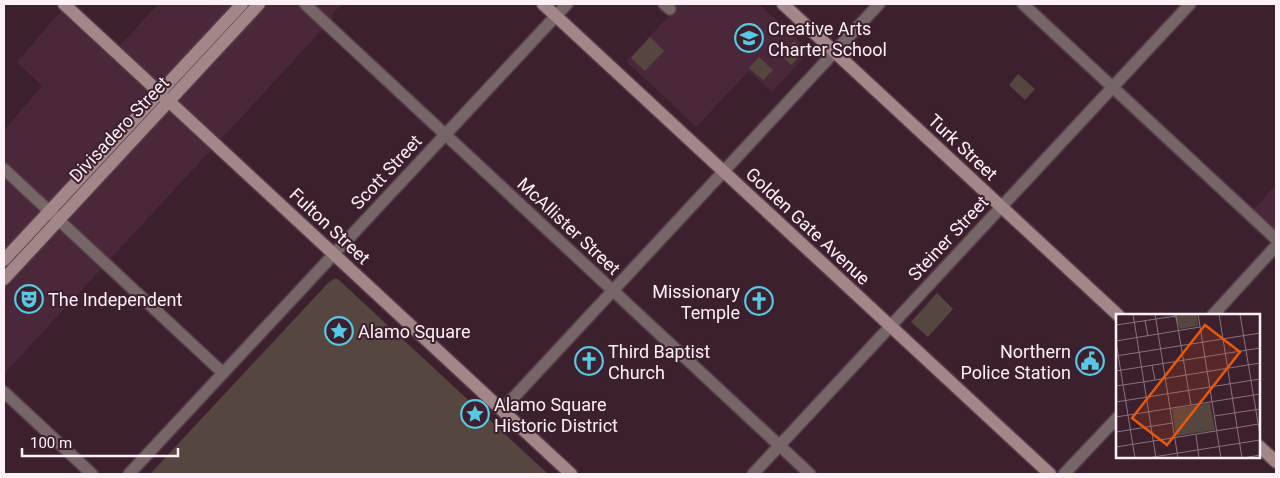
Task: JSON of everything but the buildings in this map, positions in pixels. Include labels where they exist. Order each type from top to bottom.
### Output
[{"type":"main road","name":"Fulton Street","points":[[64,4],[571,474]]},
{"type":"main road","name":"Divisadero Street","points":[[4,279],[53,216],[164,96],[242,4]]},
{"type":"main road","name":"Divisadero Street","points":[[164,96],[259,4]]},
{"type":"main road","name":"Golden Gate Avenue","points":[[543,4],[1050,474]]},
{"type":"main road","name":"Turk Street","points":[[783,4],[1117,314]]},
{"type":"main road","name":"Divisadero Street","points":[[4,260],[53,216]]},
{"type":"main road","points":[[1260,447],[1276,462]]},
{"type":"street","name":"McAllister Street","points":[[304,4],[810,474]]},
{"type":"street","name":"Scott Street","points":[[129,474],[567,4]]},
{"type":"street","points":[[502,410],[879,4]]},
{"type":"street","points":[[1023,4],[1276,239]]},
{"type":"street","name":"Steiner Street","points":[[753,474],[1190,4]]},
{"type":"street","points":[[4,170],[223,374]]},
{"type":"street","points":[[1214,314],[1276,246]]},
{"type":"street","points":[[4,392],[92,474]]},
{"type":"street","points":[[1064,474],[1116,419]]},
{"type":"shaded area","points":[[158,4],[342,4],[331,15],[333,18],[4,374],[4,130],[42,86],[17,62],[66,5],[115,51]]},
{"type":"shaded area","points":[[677,4],[759,4],[810,51],[772,92],[749,71],[696,127],[626,61],[669,16],[667,14]]},
{"type":"shaded area","points":[[650,37],[664,51],[645,71],[631,58]]},
{"type":"shaded area","points":[[794,41],[805,51],[791,65],[781,55]]},
{"type":"shaded area","points":[[759,57],[773,70],[763,80],[749,68]]},
{"type":"shaded area","points":[[1018,74],[1035,89],[1025,100],[1009,85]]},
{"type":"shaded area","points":[[1276,185],[1276,233],[1253,210]]},
{"type":"shaded area","name":"Alamo Square","points":[[336,278],[548,474],[150,474],[329,282]]},
{"type":"shaded area","points":[[937,293],[953,309],[928,337],[911,322]]},
{"type":"place","name":"Creative Arts Charter School","points":[[749,38]]},
{"type":"place","name":"The Independent","points":[[29,299]]},
{"type":"place","name":"Missionary Temple","points":[[759,301]]},
{"type":"place","name":"Alamo Square","points":[[339,331]]},
{"type":"place","name":"Third Baptist Church","points":[[589,361]]},
{"type":"place","name":"Northern Police Station","points":[[1090,361]]},
{"type":"place","name":"Alamo Square Historic District","points":[[475,414]]}]
